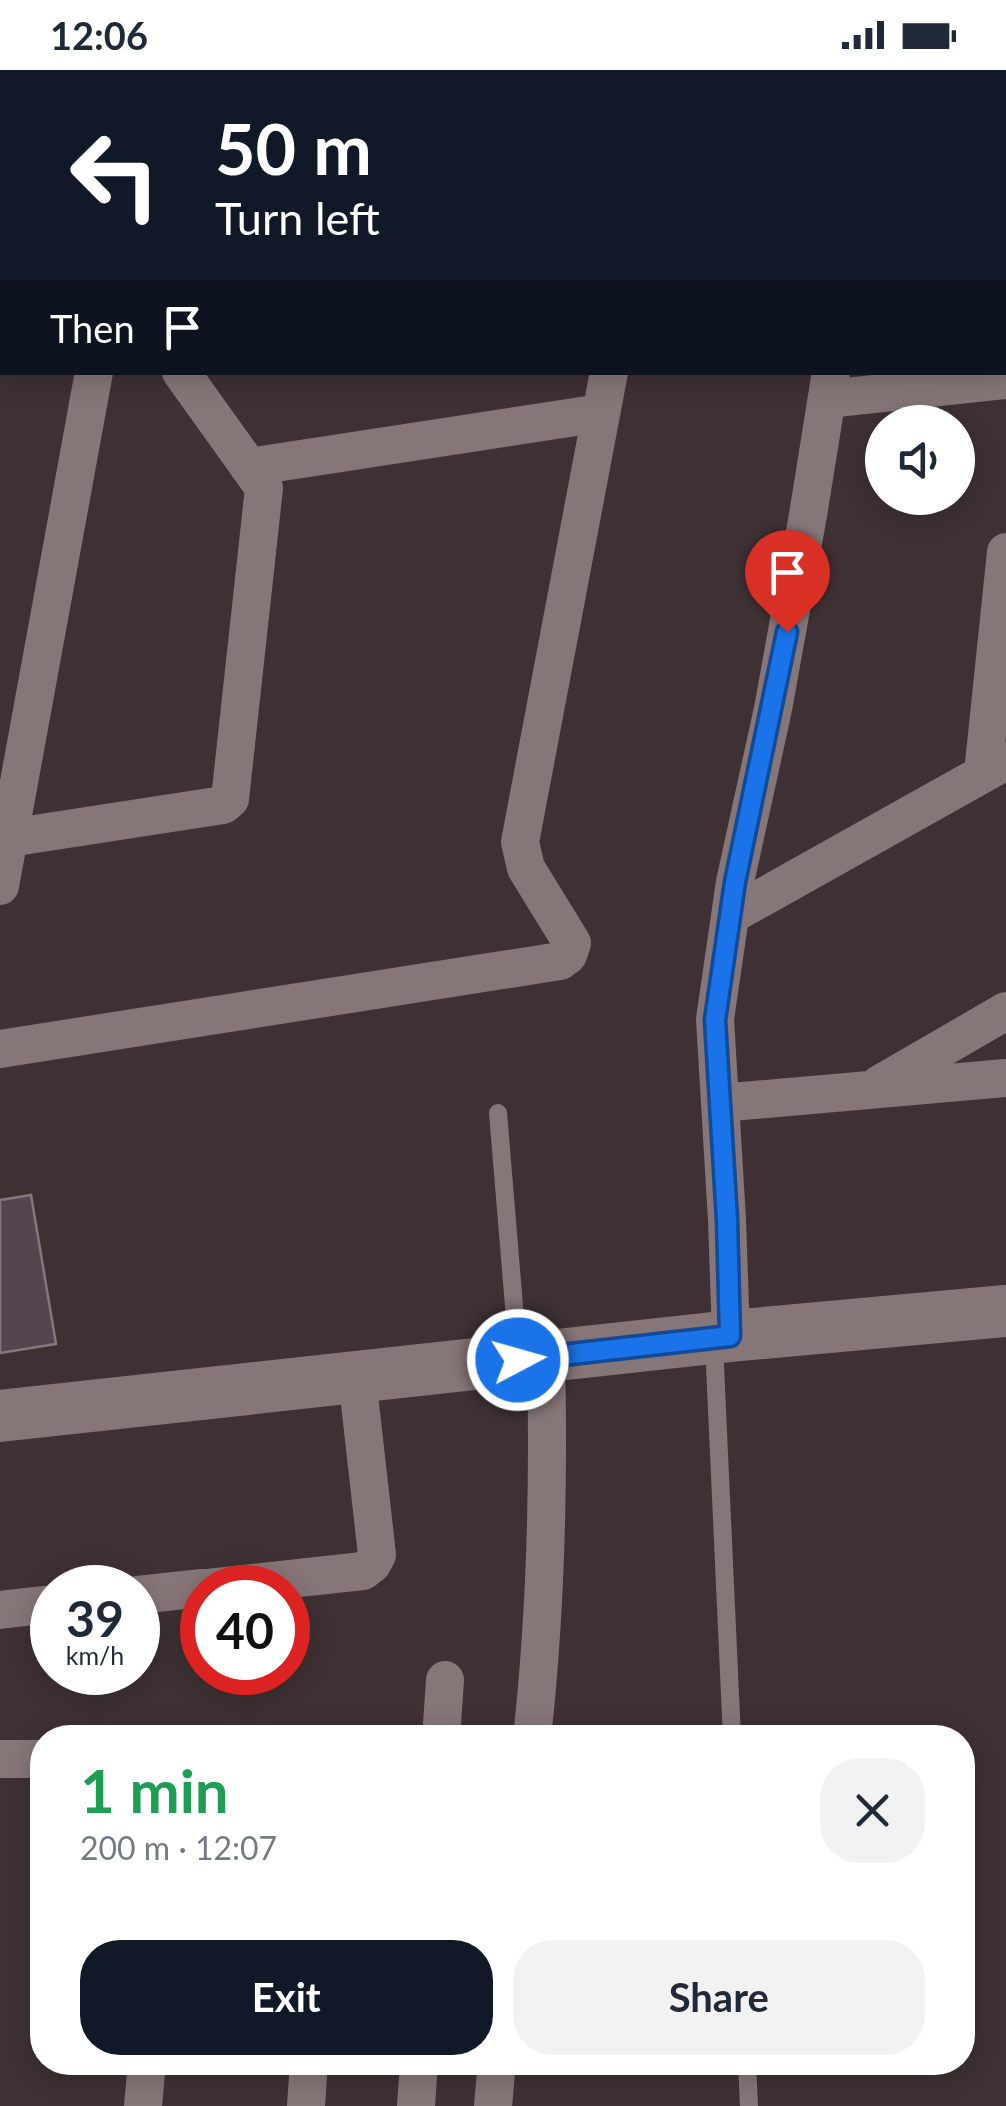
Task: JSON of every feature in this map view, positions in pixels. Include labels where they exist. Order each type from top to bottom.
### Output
[{"type":"street","points":[[0,886],[93,375]]},
{"type":"street","points":[[9,838],[223,806],[230,799],[264,488],[183,375]]},
{"type":"street","points":[[0,1049],[560,961],[568,955],[572,943],[526,868],[520,842],[608,375]]},
{"type":"street","points":[[722,1337],[720,1103],[715,1020],[735,882],[773,709],[828,386],[1006,380]]},
{"type":"street","points":[[249,467],[601,413]]},
{"type":"street","points":[[730,915],[995,767],[1006,552]]},
{"type":"street","points":[[870,1090],[1006,1011]]},
{"type":"street","points":[[720,1103],[1006,1078]]},
{"type":"street","points":[[0,1416],[722,1337],[1006,1311]]},
{"type":"street","points":[[532,1358],[546,1512],[533,1725]]},
{"type":"street","points":[[310,1577],[363,1571],[377,1555],[358,1376]]},
{"type":"street","points":[[0,1610],[30,1607]]},
{"type":"street","points":[[441,1725],[445,1680]]},
{"type":"street","points":[[0,1760],[30,1759]]},
{"type":"street","points":[[144,2106],[146,2075]]},
{"type":"street","points":[[306,2106],[309,2075]]},
{"type":"street","points":[[416,2106],[417,2075]]},
{"type":"street","points":[[492,2106],[496,2075]]},
{"type":"lane","points":[[498,1113],[532,1358]]},
{"type":"lane","points":[[722,1337],[732,1725]]},
{"type":"lane","points":[[748,2075],[749,2106]]},
{"type":"building","points":[[31,1195],[56,1344],[0,1353],[0,1200]]},
{"type":"route","points":[[518,1360],[730,1336],[715,1020],[735,882],[787,632]]}]
